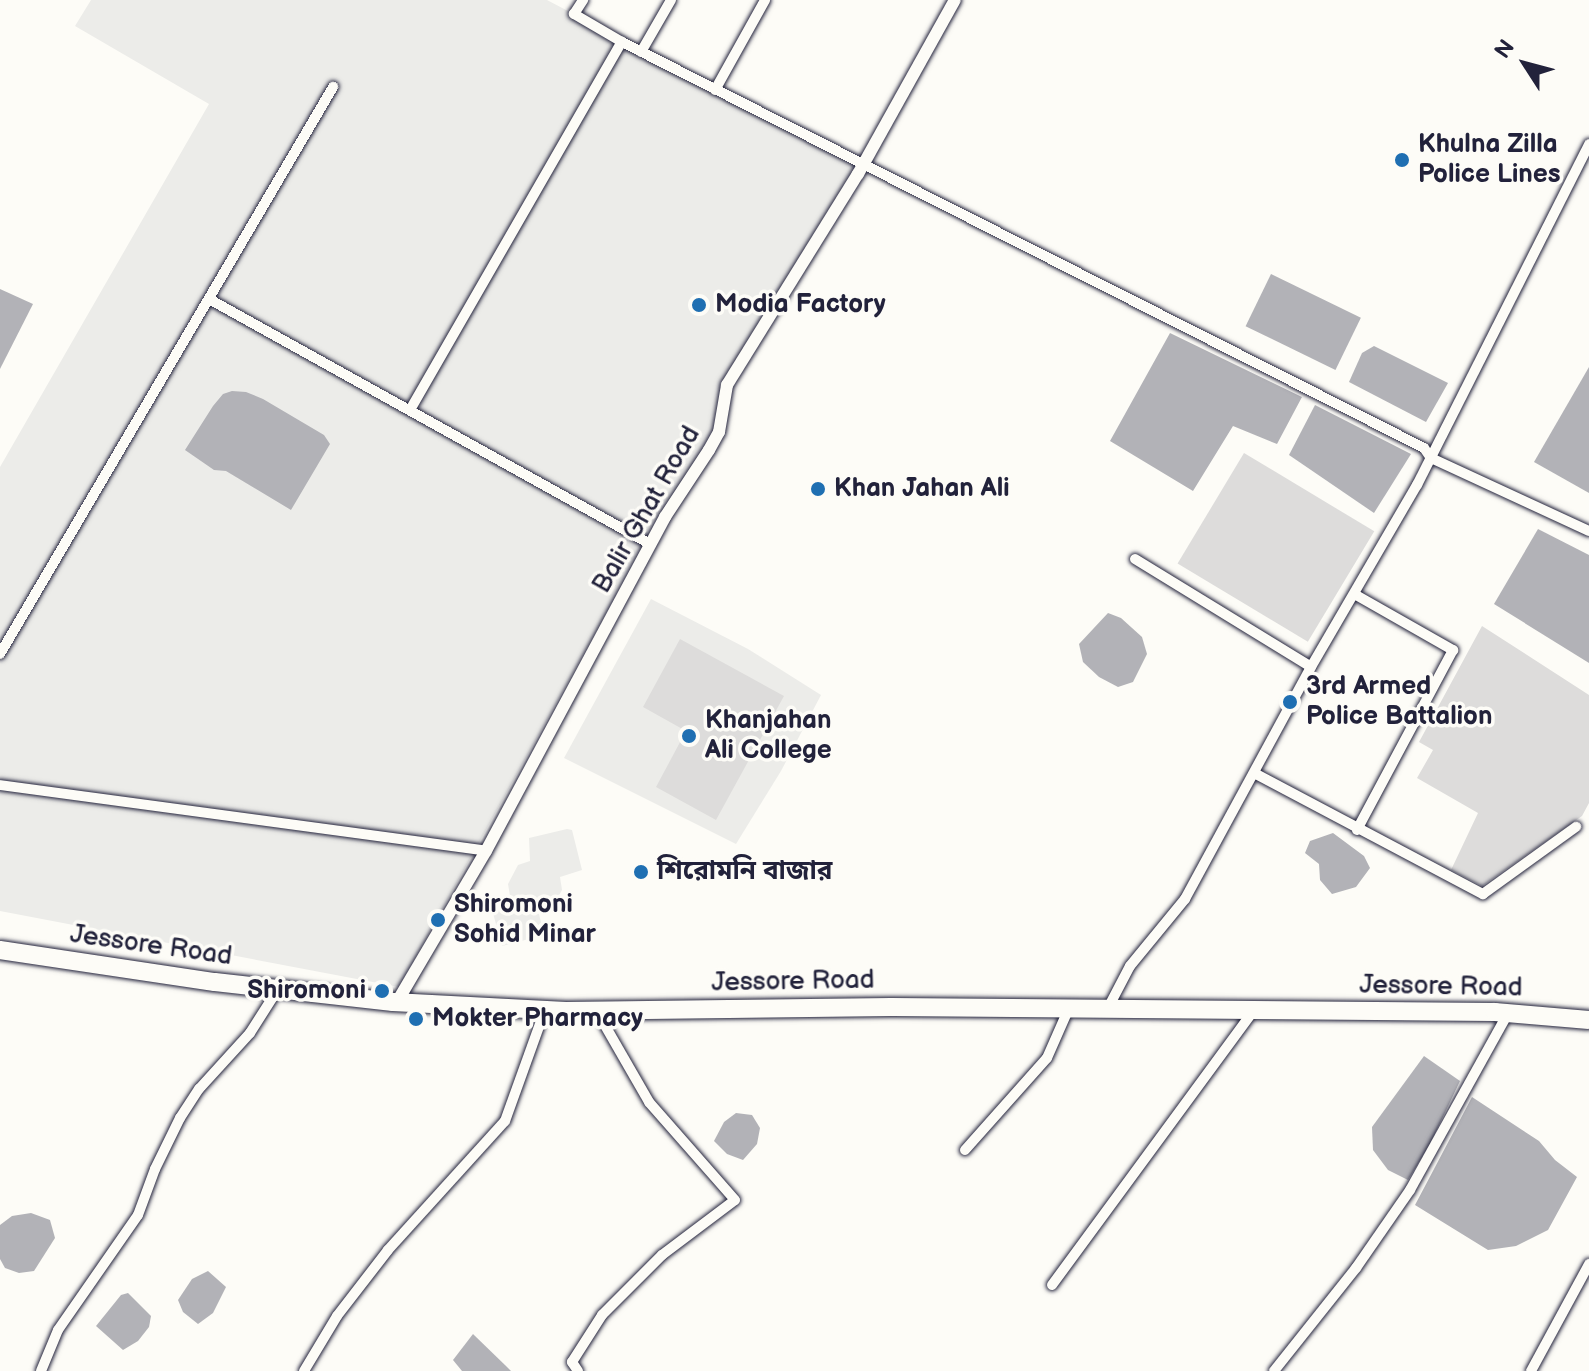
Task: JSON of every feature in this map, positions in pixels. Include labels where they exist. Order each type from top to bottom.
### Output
[{"type":"highway","name":"Jessore Road","points":[[0,950],[395,1002],[545,1010],[1108,1008],[1508,1013],[1589,1020]]},
{"type":"street","points":[[583,0],[574,14],[622,42],[1424,448],[1431,458],[1589,531]]},
{"type":"street","points":[[641,52],[671,0]]},
{"type":"street","points":[[715,90],[765,0]]},
{"type":"street","name":"Balir Ghat Road","points":[[861,165],[948,0]]},
{"type":"street","name":"Balir Ghat Road","points":[[395,1002],[483,850],[648,542],[719,432],[727,385],[861,165],[955,0]]},
{"type":"street","points":[[410,410],[622,42]]},
{"type":"street","points":[[0,654],[333,87]]},
{"type":"street","points":[[1108,1008],[1130,966],[1185,899],[1256,774],[1311,667],[1356,595],[1431,458],[1589,144]]},
{"type":"street","points":[[209,299],[648,542]]},
{"type":"street","points":[[1135,559],[1311,667]]},
{"type":"street","points":[[1356,595],[1453,650],[1357,830]]},
{"type":"street","points":[[1256,774],[1483,894],[1576,827]]},
{"type":"street","points":[[0,785],[483,850]]},
{"type":"street","points":[[41,1371],[58,1330],[138,1215],[155,1169],[180,1118],[199,1089],[250,1033],[278,989]]},
{"type":"street","points":[[965,1150],[1047,1058],[1069,1008]]},
{"type":"street","points":[[304,1371],[337,1316],[388,1250],[505,1121],[545,1010]]},
{"type":"street","points":[[578,1371],[572,1362],[602,1315],[662,1255],[735,1200],[649,1102],[596,1010]]},
{"type":"street","points":[[1052,1285],[1254,1010]]},
{"type":"street","points":[[1274,1371],[1356,1268],[1410,1190],[1508,1013]]},
{"type":"street","points":[[1531,1371],[1589,1264]]},
{"type":"shaded area","points":[[91,0],[547,0],[859,164],[722,384],[713,430],[704,448],[663,510],[399,987],[0,911],[0,467],[209,104],[75,26]]},
{"type":"shaded area","points":[[1271,274],[1361,318],[1335,370],[1246,326]]},
{"type":"shaded area","points":[[0,289],[33,304],[0,369]]},
{"type":"shaded area","points":[[1170,333],[1302,397],[1277,444],[1233,426],[1193,491],[1110,441]]},
{"type":"shaded area","points":[[1374,346],[1448,383],[1426,422],[1349,382],[1362,353]]},
{"type":"shaded area","points":[[1589,367],[1589,493],[1534,462]]},
{"type":"shaded area","points":[[246,392],[263,399],[324,435],[330,444],[291,510],[226,471],[214,470],[185,450],[213,406],[223,394]]},
{"type":"shaded area","points":[[1315,405],[1411,454],[1374,513],[1289,455]]},
{"type":"shaded area","points":[[1244,453],[1374,531],[1308,642],[1178,564]]},
{"type":"shaded area","points":[[1538,529],[1589,555],[1589,663],[1494,604]]},
{"type":"shaded area","name":"Khanjahan Ali College","points":[[651,599],[748,649],[821,695],[781,771],[736,844],[564,758]]},
{"type":"shaded area","points":[[1108,613],[1121,618],[1142,637],[1147,654],[1133,682],[1118,687],[1099,677],[1083,662],[1079,644]]},
{"type":"shaded area","points":[[1482,626],[1589,695],[1589,803],[1582,816],[1482,886],[1451,870],[1478,813],[1417,778],[1433,750],[1419,742]]},
{"type":"shaded area","points":[[680,639],[784,696],[716,820],[656,787],[686,731],[643,707]]},
{"type":"shaded area","points":[[572,830],[582,870],[560,877],[562,890],[551,910],[539,914],[544,935],[502,946],[491,906],[510,896],[508,884],[518,865],[530,861],[529,838]]},
{"type":"shaded area","points":[[1333,833],[1364,856],[1370,868],[1356,887],[1332,894],[1320,880],[1319,864],[1305,853],[1310,841]]},
{"type":"shaded area","points":[[1424,1056],[1460,1081],[1430,1144],[1408,1180],[1388,1170],[1373,1150],[1372,1127]]},
{"type":"shaded area","points":[[1472,1097],[1539,1141],[1555,1160],[1577,1177],[1548,1230],[1516,1246],[1488,1250],[1415,1205]]},
{"type":"shaded area","points":[[736,1113],[752,1115],[760,1128],[757,1144],[743,1160],[727,1154],[714,1141],[724,1122]]},
{"type":"shaded area","points":[[31,1213],[50,1220],[55,1238],[34,1271],[19,1273],[5,1268],[0,1259],[0,1225],[12,1216]]},
{"type":"shaded area","points":[[208,1271],[226,1287],[213,1313],[198,1324],[183,1312],[178,1300],[192,1279]]},
{"type":"shaded area","points":[[128,1293],[151,1316],[149,1327],[138,1341],[123,1350],[96,1326],[121,1295]]},
{"type":"shaded area","points":[[473,1334],[511,1371],[462,1371],[453,1360]]},
{"type":"place","name":"Khulna Zilla Police Lines","points":[[1402,160]]},
{"type":"place","name":"Modia Factory","points":[[699,305]]},
{"type":"place","name":"Khan Jahan Ali","points":[[818,489]]},
{"type":"place","name":"3rd Armed Police Battalion","points":[[1290,702]]},
{"type":"place","name":"Khanjahan Ali College","points":[[689,736]]},
{"type":"place","name":"শিরোমনি বাজার","points":[[641,872]]},
{"type":"place","name":"Shiromoni Sohid Minar","points":[[438,920]]},
{"type":"place","name":"Shiromoni","points":[[382,991]]},
{"type":"place","name":"Mokter Pharmacy","points":[[416,1019]]}]
